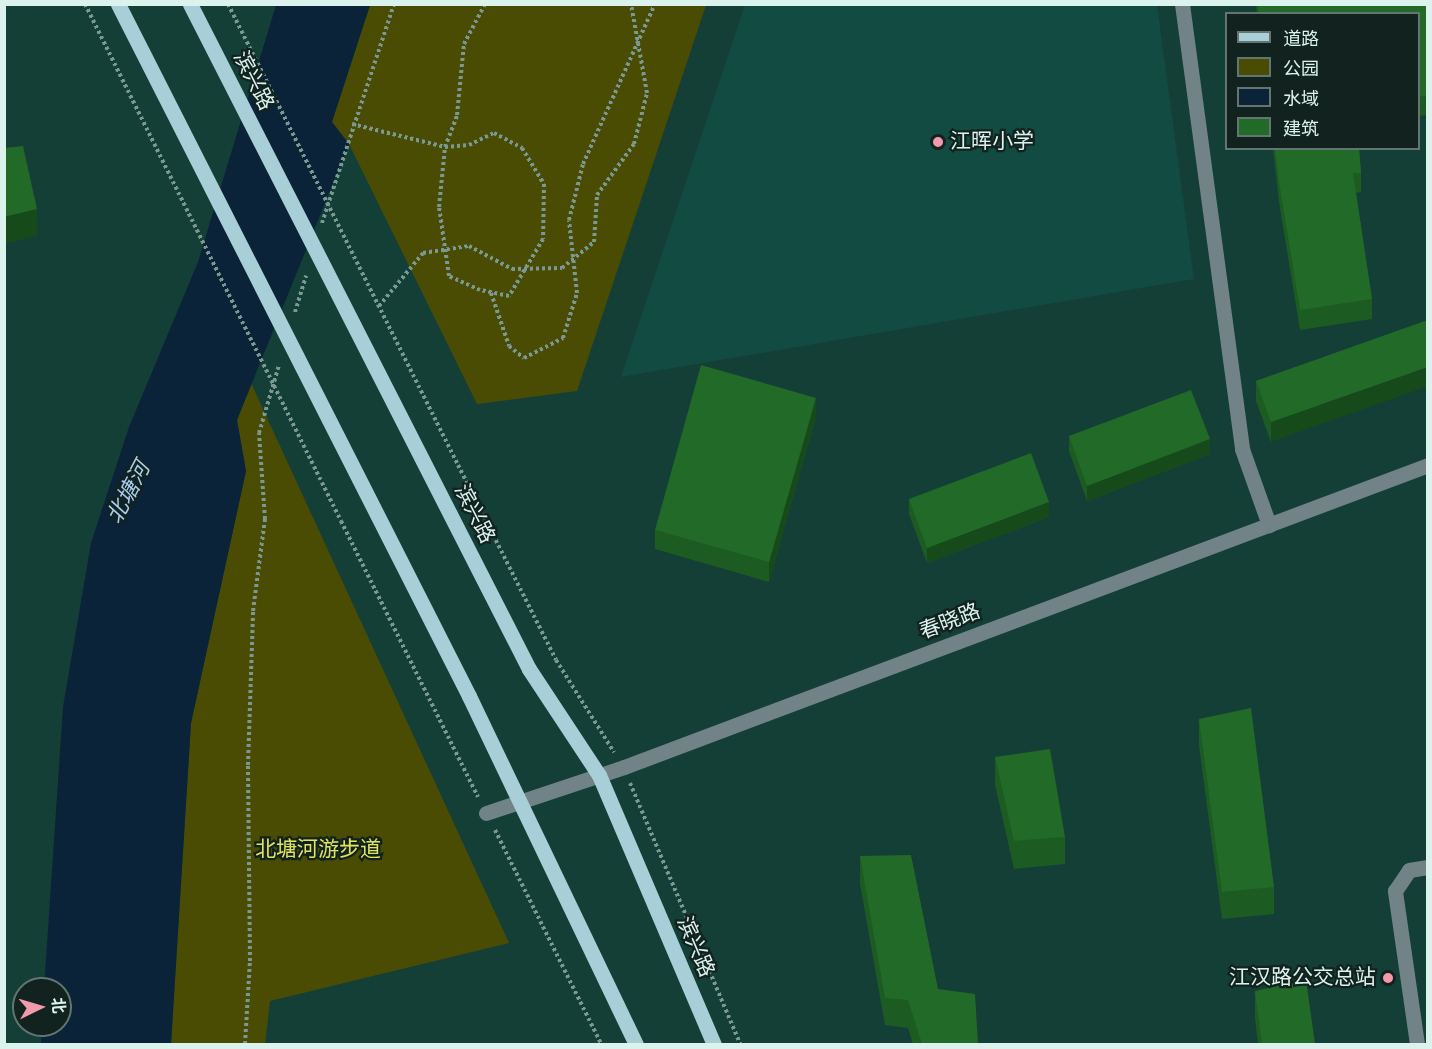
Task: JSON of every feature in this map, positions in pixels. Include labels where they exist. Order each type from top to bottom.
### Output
[{"type":"main road","points":[[118,4],[469,696],[636,1044]]},
{"type":"main road","name":"滨兴路","points":[[190,4],[529,669],[599,775],[714,1044]]},
{"type":"street","points":[[1182,4],[1242,449],[1269,525]]},
{"type":"street","name":"春晓路","points":[[486,813],[599,775],[1428,465]]},
{"type":"street","points":[[1417,1044],[1395,891],[1409,870],[1428,867]]},
{"type":"path","points":[[85,4],[601,1044]]},
{"type":"path","points":[[228,4],[458,465]]},
{"type":"path","points":[[321,227],[352,124],[394,4]]},
{"type":"path","points":[[352,124],[445,147],[469,145],[494,133],[522,148],[544,184],[543,239],[509,296],[491,293],[449,276],[439,207],[445,147],[458,115],[464,44],[485,4]]},
{"type":"path","points":[[379,306],[423,253],[469,246],[512,269],[562,268],[594,242],[597,195],[634,144],[647,93],[631,4]]},
{"type":"path","points":[[491,293],[508,346],[524,358],[563,338],[577,293],[569,220],[583,164],[655,4]]},
{"type":"path","points":[[294,319],[307,273]]},
{"type":"path","points":[[245,1044],[250,961],[248,765],[253,611],[265,519],[259,433],[283,353]]},
{"type":"shaded area","name":"江晖小学","points":[[745,5],[1157,5],[1194,279],[621,377]]},
{"type":"green space","points":[[370,5],[706,5],[577,391],[477,404],[349,144],[332,122]]},
{"type":"green space","name":"北塘河游步道","points":[[251,383],[509,943],[270,1001],[265,1044],[171,1044],[191,723],[246,471],[237,420]]},
{"type":"water","name":"北塘河","points":[[276,5],[370,5],[332,122],[349,144],[237,420],[246,471],[191,723],[171,1044],[41,1044],[41,1037],[72,1037],[72,977],[45,977],[63,707],[91,543],[129,427],[198,262]]},
{"type":"building","points":[[1258,4],[1428,4],[1428,95],[1420,97],[1420,12],[1259,12]]},
{"type":"building","points":[[23,146],[37,209],[4,217],[4,148]]},
{"type":"building","points":[[1275,150],[1359,150],[1361,173],[1353,173],[1372,299],[1300,310]]},
{"type":"building","points":[[1428,320],[1428,367],[1271,422],[1256,381]]},
{"type":"building","points":[[701,365],[816,398],[769,562],[655,530]]},
{"type":"building","points":[[1191,390],[1210,439],[1087,486],[1069,436]]},
{"type":"building","points":[[1031,453],[1049,502],[927,548],[909,499]]},
{"type":"building","points":[[1251,708],[1274,887],[1222,892],[1199,719]]},
{"type":"building","points":[[1050,749],[1065,837],[1014,841],[995,757]]},
{"type":"building","points":[[911,855],[938,989],[975,994],[978,1044],[922,1044],[908,1000],[885,998],[860,856]]},
{"type":"building","points":[[1306,980],[1315,1044],[1262,1044],[1255,991]]},
{"type":"place","name":"江晖小学","points":[[938,142]]},
{"type":"place","name":"江汉路公交总站","points":[[1388,978]]}]
